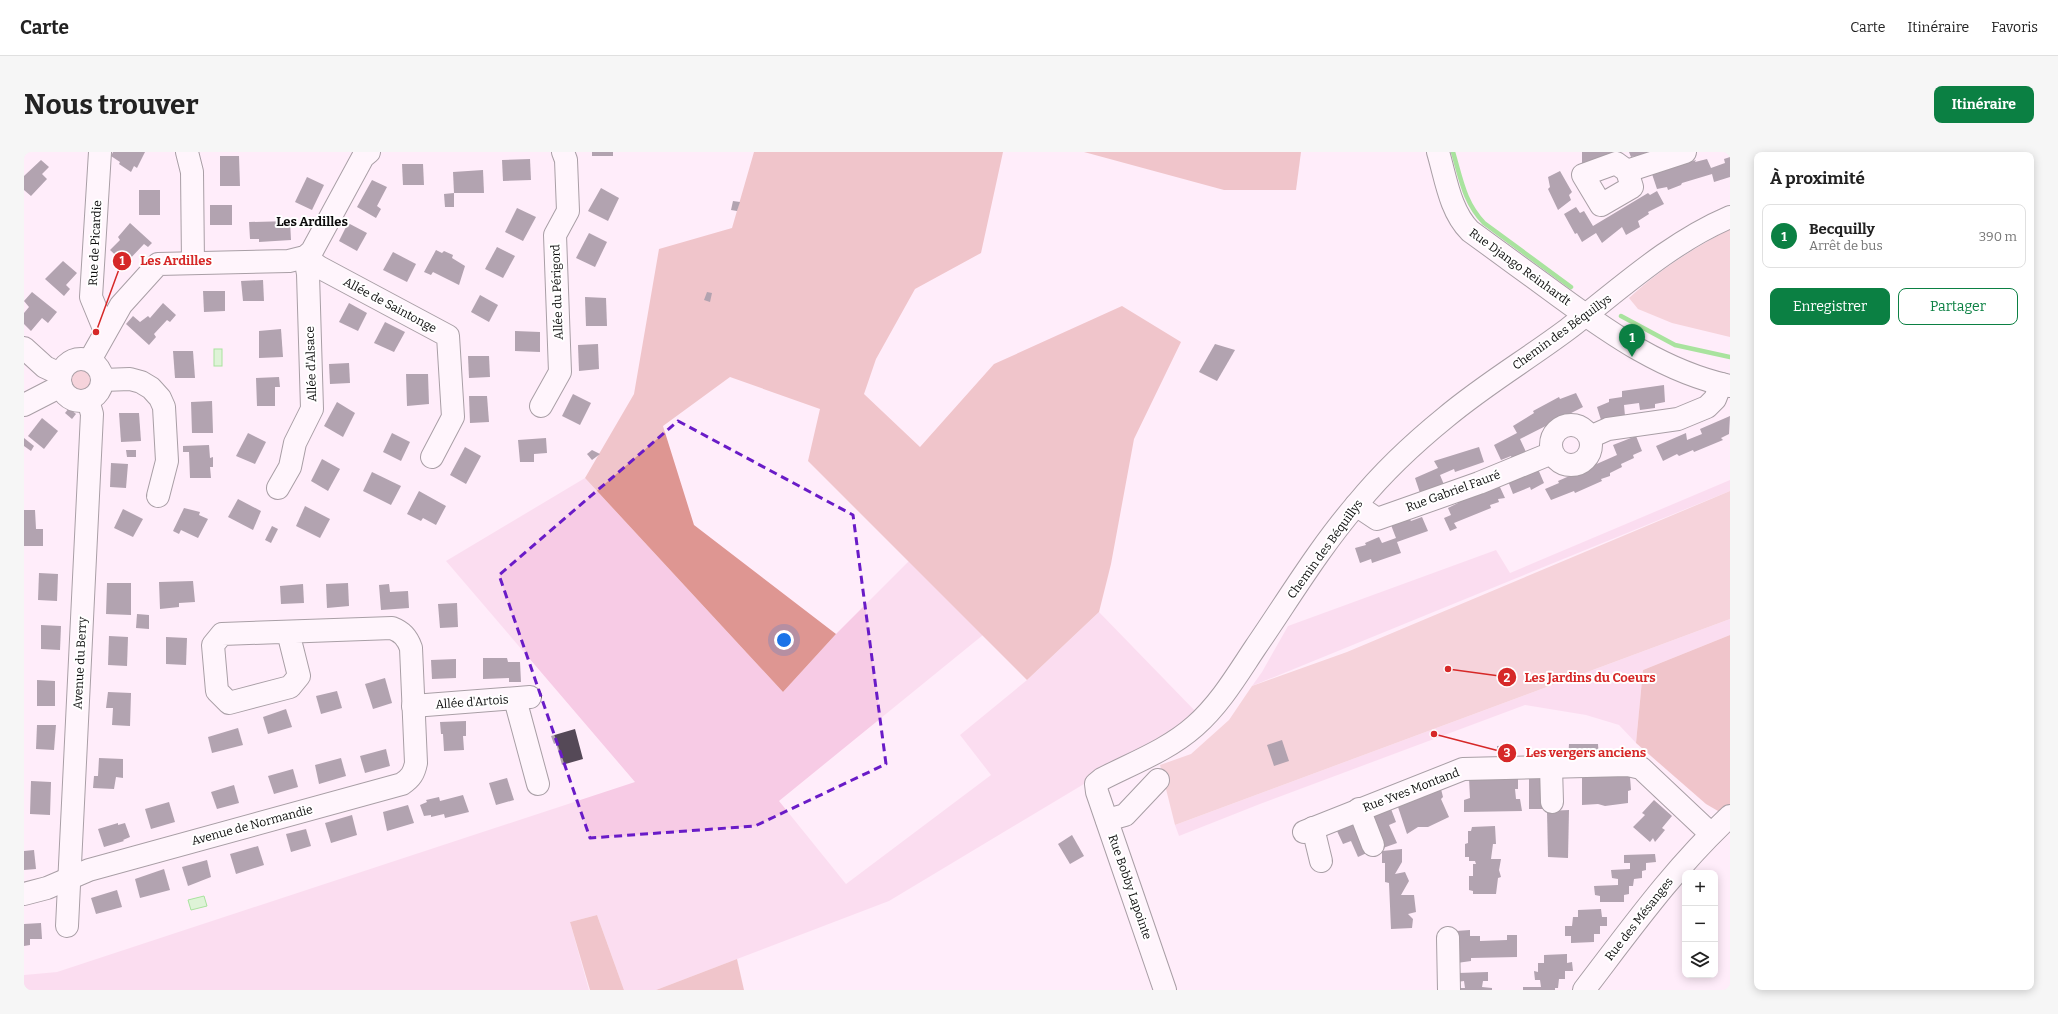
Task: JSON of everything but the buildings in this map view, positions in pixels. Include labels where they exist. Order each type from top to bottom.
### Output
[{"type":"street","name":"Rue de Picardie","points":[[100,152],[91,297],[105,331]]},
{"type":"street","points":[[187,152],[192,172],[193,263]]},
{"type":"street","points":[[90,360],[121,305],[158,264],[290,262],[306,257],[317,243],[364,157],[369,152]]},
{"type":"street","name":"Allée du Périgord","points":[[541,406],[560,372],[555,235],[568,211],[566,160],[563,152]]},
{"type":"street","name":"Rue Django Reinhardt","points":[[1438,152],[1455,212],[1461,222],[1470,231],[1605,330],[1637,350],[1678,369],[1726,385]]},
{"type":"street","points":[[1627,171],[1685,152]]},
{"type":"street","name":"Chemin des Béquillys","points":[[1096,784],[1102,779],[1164,748],[1195,726],[1222,698],[1323,549],[1356,505],[1385,472],[1447,416],[1670,251],[1714,224],[1730,217]]},
{"type":"street","name":"Allée de Saintonge","points":[[306,257],[319,267],[448,336],[453,417],[432,457]]},
{"type":"street","name":"Allée d'Alsace","points":[[278,488],[290,467],[295,442],[312,410],[308,274],[306,257]]},
{"type":"street","points":[[24,348],[61,380]]},
{"type":"street","points":[[84,358],[90,360],[99,368],[103,380],[99,392],[88,400],[75,400],[64,392],[61,380],[67,364],[72,360],[84,358]]},
{"type":"street","points":[[103,380],[130,379],[141,382],[151,388],[160,398],[164,408],[167,461],[158,496]]},
{"type":"street","points":[[24,405],[61,380]]},
{"type":"street","points":[[1590,437],[1608,429],[1678,419],[1706,407],[1715,399],[1726,385]]},
{"type":"street","name":"Avenue du Berry","points":[[67,926],[92,414],[88,400]]},
{"type":"street","points":[[1569,424],[1581,427],[1590,437],[1590,451],[1582,462],[1568,465],[1556,459],[1552,453],[1551,440],[1553,434],[1563,426],[1569,424]]},
{"type":"street","name":"Rue Gabriel Fauré","points":[[1356,505],[1377,519],[1479,483],[1552,453]]},
{"type":"street","name":"Avenue de Normandie","points":[[24,894],[47,888],[89,870],[402,784],[410,779],[415,770],[411,648],[407,638],[400,631],[392,628],[288,632]]},
{"type":"street","name":"Allée d'Artois","points":[[413,706],[523,698],[538,784]]},
{"type":"street","name":"Rue Yves Montand","points":[[1321,861],[1309,830],[1463,769],[1628,765],[1641,768],[1711,834]]},
{"type":"street","points":[[1551,767],[1552,802]]},
{"type":"street","points":[[1106,820],[1125,815],[1158,780]]},
{"type":"street","name":"Rue Bobby Lapointe","points":[[1096,784],[1106,820],[1165,990]]},
{"type":"street","points":[[1360,809],[1373,844]]},
{"type":"street","name":"Rue des Mésanges","points":[[1584,990],[1650,903],[1711,834],[1730,816]]},
{"type":"street","points":[[1448,938],[1449,990]]},
{"type":"highlighted area","points":[[678,421],[853,515],[886,764],[755,826],[590,838],[499,575]]},
{"type":"shaded area","points":[[754,152],[1003,152],[981,253],[915,289],[876,359],[864,394],[920,447],[994,364],[1122,306],[1181,342],[1134,439],[1111,564],[1099,612],[1027,680],[808,461],[820,409],[730,377],[663,426],[694,525],[836,634],[783,692],[585,478],[634,394],[659,249],[732,228]]},
{"type":"shaded area","points":[[1084,152],[1301,152],[1296,190],[1224,190]]},
{"type":"shaded area","points":[[1730,229],[1730,337],[1672,323],[1638,309],[1629,298],[1652,278],[1677,260]]},
{"type":"shaded area","points":[[214,349],[222,349],[222,366],[214,366]]},
{"type":"shaded area","points":[[81,369],[85,370],[91,376],[91,384],[85,390],[81,391],[77,390],[71,384],[70,380],[71,376],[77,370]]},
{"type":"shaded area","points":[[585,478],[783,692],[836,634],[909,561],[983,635],[779,801],[846,884],[991,775],[960,735],[1027,680],[1099,612],[1199,715],[889,901],[656,990],[624,990],[597,915],[570,922],[589,990],[24,990],[24,975],[57,972],[635,782],[446,561]]},
{"type":"shaded area","points":[[1730,480],[1730,491],[1252,686],[1262,672],[1288,626],[1496,550],[1510,573]]},
{"type":"shaded area","points":[[1730,491],[1730,619],[1175,825],[1160,765],[1191,754],[1229,720],[1252,686],[1347,652]]},
{"type":"shaded area","points":[[1730,619],[1730,635],[1643,670],[1636,743],[1619,725],[1586,715],[1525,705],[1260,804],[1179,836],[1175,825]]},
{"type":"shaded area","points":[[1730,635],[1730,818],[1706,804],[1636,743],[1643,670]]},
{"type":"shaded area","points":[[204,896],[207,906],[191,910],[188,900]]},
{"type":"shaded area","points":[[597,915],[624,990],[590,990],[570,922]]},
{"type":"shaded area","points":[[737,959],[744,990],[656,990]]},
{"type":"waterway","points":[[1453,152],[1464,190],[1477,215],[1484,223],[1571,287]]},
{"type":"waterway","points":[[1621,316],[1675,345],[1730,357]]},
{"type":"place","name":"Les Ardilles","points":[[96,332]]},
{"type":"place","name":"Becquilly","points":[[1632,357]]},
{"type":"place","name":"Les Jardins du Coeurs","points":[[1448,669]]},
{"type":"place","name":"Les vergers anciens","points":[[1434,734]]},
{"type":"district","name":"Les Ardilles","points":[[312,221]]}]
